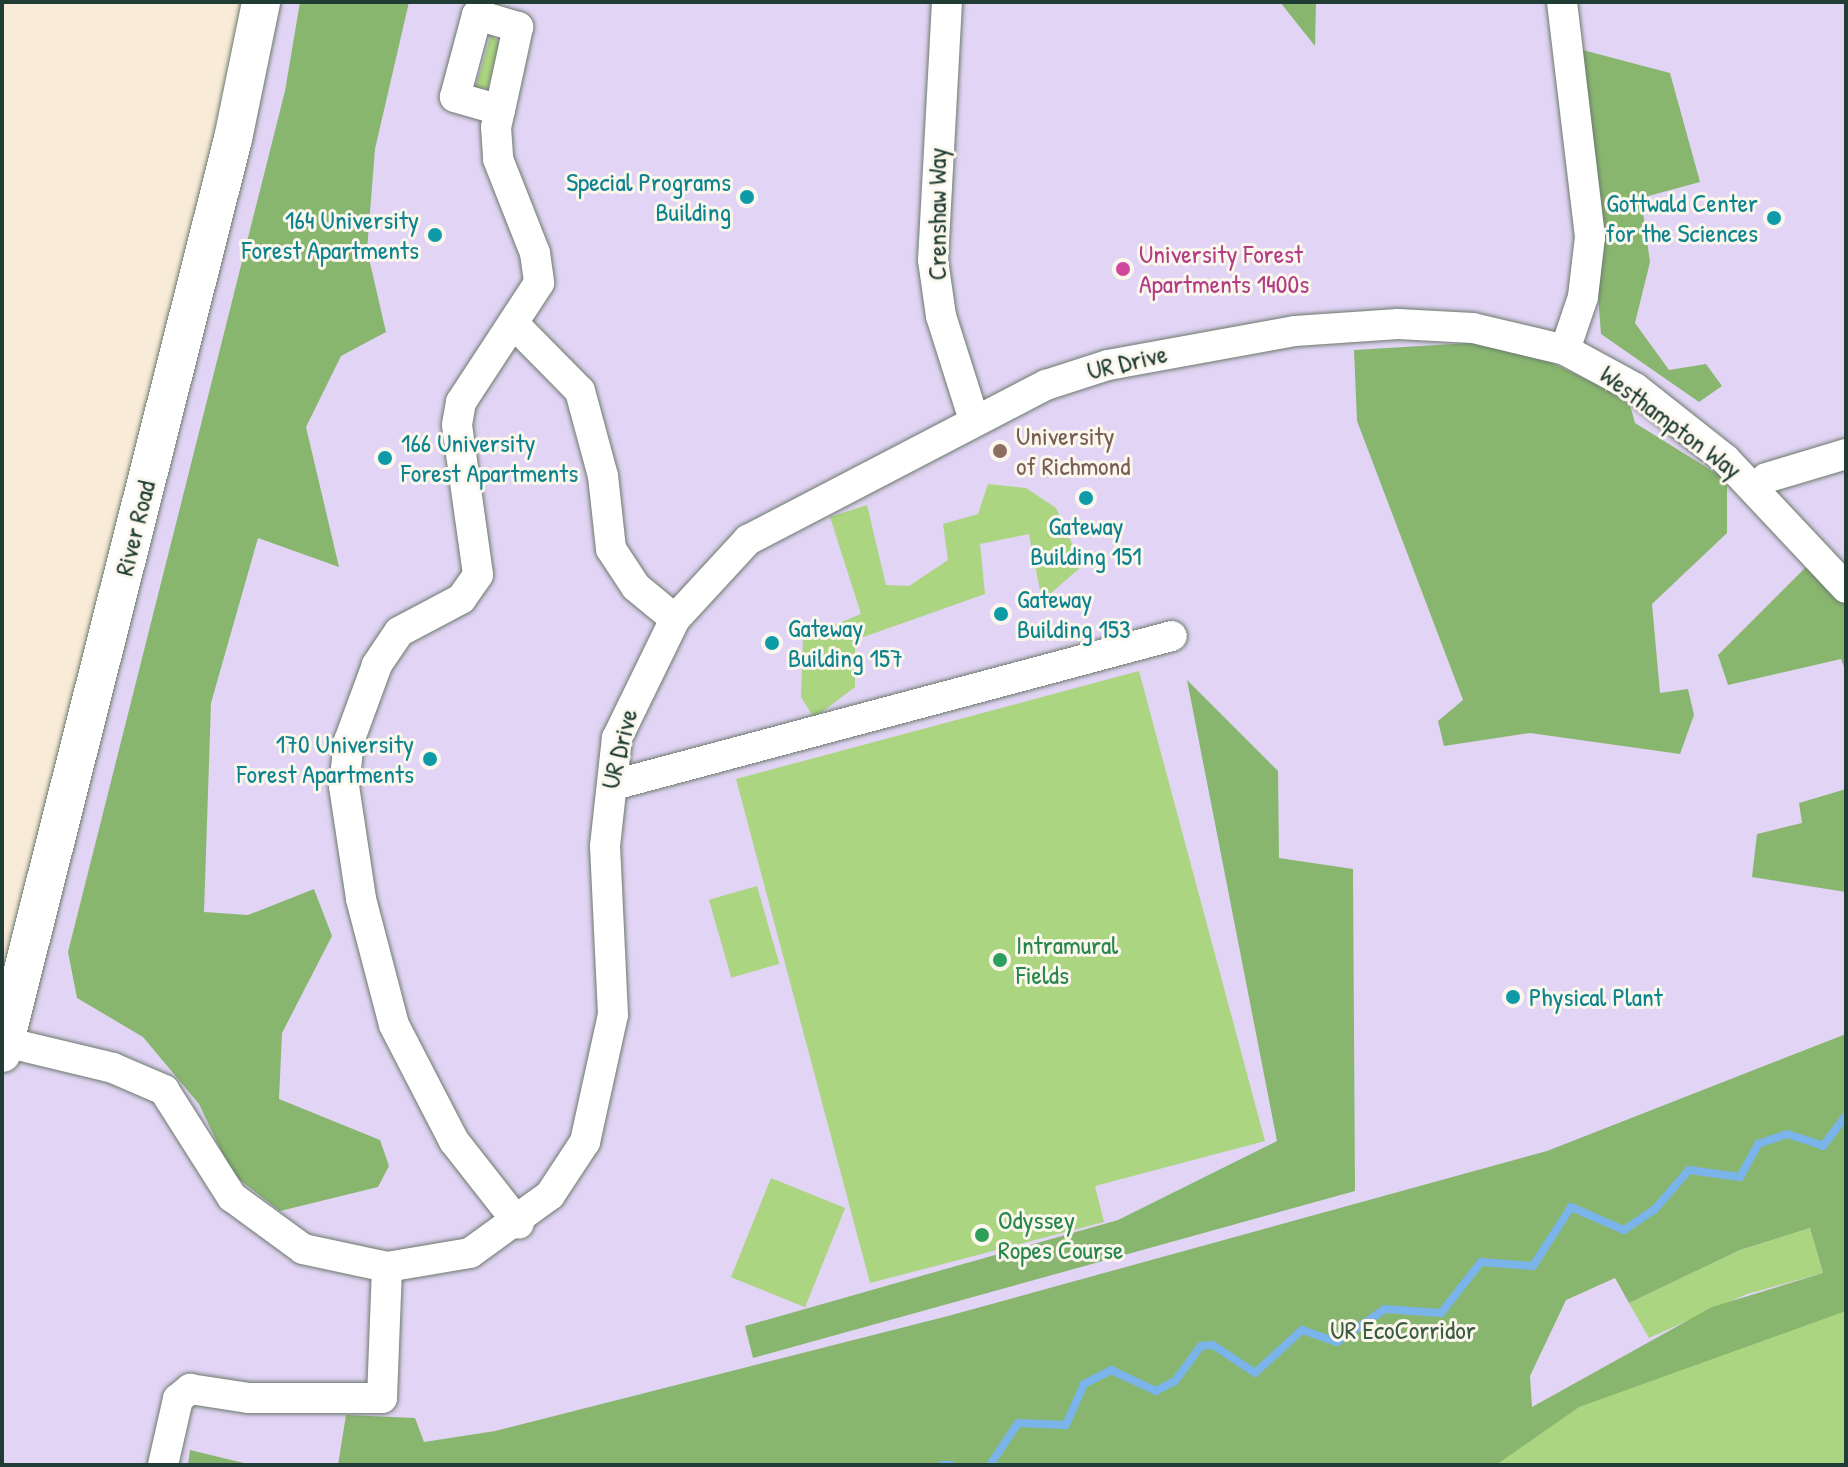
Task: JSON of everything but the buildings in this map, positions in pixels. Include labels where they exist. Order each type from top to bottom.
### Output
[{"type":"main road","name":"River Road","points":[[4,1047],[233,139],[261,2]]},
{"type":"street","name":"Crenshaw Way","points":[[947,2],[933,260],[947,340],[974,420]]},
{"type":"street","points":[[1562,2],[1590,237],[1585,286],[1565,350]]},
{"type":"street","points":[[500,110],[498,159],[539,273],[535,296],[468,386],[457,425],[478,575],[461,599],[399,632],[377,665],[349,741],[344,786],[371,944],[394,1025],[454,1141],[519,1224]]},
{"type":"street","points":[[514,324],[580,391],[603,476],[611,549],[636,587],[675,619]]},
{"type":"street","name":"UR Drive","points":[[4,1047],[113,1068],[164,1090],[215,1175],[254,1219],[303,1249],[387,1267],[470,1253],[519,1224],[568,1171],[596,1108],[615,992],[607,786],[625,716],[675,619],[713,572],[771,524],[974,420],[1080,373],[1295,331],[1444,325],[1565,350]]},
{"type":"street","name":"Westhampton Way","points":[[1565,350],[1635,388],[1733,465],[1846,588]]},
{"type":"street","points":[[1766,478],[1846,454]]},
{"type":"street","points":[[621,783],[1172,636]]},
{"type":"street","points":[[163,1465],[178,1399],[190,1389],[249,1398],[382,1398],[387,1267]]},
{"type":"shaded area","name":"University of Richmond","points":[[261,2],[1846,2],[1846,1267],[1469,1465],[2,1465],[2,1053]]},
{"type":"green space","points":[[300,2],[409,2],[375,149],[367,250],[386,332],[341,356],[306,427],[339,567],[258,538],[211,703],[204,912],[248,915],[314,889],[332,936],[282,1033],[279,1099],[380,1140],[389,1166],[378,1187],[280,1211],[232,1174],[199,1104],[143,1037],[77,998],[68,952],[285,91]]},
{"type":"green space","points":[[1280,2],[1316,2],[1315,46]]},
{"type":"green space","points":[[491,34],[499,43],[488,88],[475,90]]},
{"type":"green space","points":[[1579,49],[1670,73],[1700,182],[1641,198],[1650,262],[1635,323],[1669,370],[1706,364],[1722,386],[1699,402],[1601,334]]},
{"type":"green space","points":[[1470,343],[1546,360],[1604,388],[1630,405],[1635,423],[1727,480],[1727,533],[1652,604],[1660,693],[1688,689],[1694,715],[1680,754],[1530,733],[1444,746],[1438,721],[1463,700],[1357,421],[1354,350]]},
{"type":"green space","points":[[988,484],[1026,488],[1056,508],[1082,566],[1042,601],[1029,534],[980,544],[985,594],[855,640],[855,687],[814,718],[801,697],[803,638],[861,614],[830,517],[867,505],[886,585],[909,586],[948,560],[943,524],[978,514]]},
{"type":"green space","points":[[1807,566],[1846,601],[1846,672],[1841,659],[1728,685],[1718,655]]},
{"type":"green space","name":"Intramural Fields","points":[[1139,671],[1265,1141],[1095,1186],[1104,1222],[870,1283],[736,779]]},
{"type":"green space","points":[[1187,680],[1278,771],[1279,858],[1353,869],[1355,1191],[753,1358],[745,1326],[1118,1220],[1277,1141]]},
{"type":"green space","points":[[1846,789],[1846,892],[1752,877],[1757,834],[1802,823],[1799,803]]},
{"type":"green space","points":[[757,886],[779,964],[731,978],[709,900]]},
{"type":"green space","name":"UR EcoCorridor","points":[[1846,1034],[1846,1311],[1579,1407],[1496,1465],[338,1465],[346,1415],[415,1418],[424,1442],[495,1431],[948,1316],[1547,1151]],"holes":[[[1810,1228],[1823,1273],[1712,1307],[1532,1407],[1530,1376],[1566,1300],[1615,1278],[1629,1303],[1740,1250]]]},
{"type":"green space","points":[[771,1178],[845,1208],[805,1307],[731,1277]]},
{"type":"green space","points":[[1810,1228],[1823,1273],[1747,1294],[1649,1338],[1629,1303],[1740,1250]]},
{"type":"green space","points":[[1846,1304],[1846,1465],[1458,1465],[1576,1387]]},
{"type":"green space","points":[[190,1450],[252,1465],[188,1465]]},
{"type":"waterway","points":[[990,1465],[1018,1423],[1066,1425],[1084,1384],[1111,1370],[1156,1391],[1175,1381],[1201,1346],[1213,1345],[1255,1373],[1302,1330],[1337,1342],[1385,1309],[1441,1313],[1481,1262],[1533,1266],[1571,1207],[1624,1230],[1654,1210],[1689,1170],[1740,1177],[1758,1144],[1787,1134],[1823,1146],[1846,1115]]},
{"type":"waterway","points":[[942,1465],[951,1465]]},
{"type":"place","name":"Special Programs Building","points":[[747,197]]},
{"type":"place","name":"Gottwald Center for the Sciences","points":[[1774,218]]},
{"type":"place","name":"164 University Forest Apartments","points":[[435,235]]},
{"type":"place","name":"University Forest Apartments 1400s","points":[[1123,269]]},
{"type":"place","name":"University of Richmond","points":[[1000,451]]},
{"type":"place","name":"166 University Forest Apartments","points":[[385,458]]},
{"type":"place","name":"Gateway Building 151","points":[[1086,498]]},
{"type":"place","name":"Gateway Building 153","points":[[1001,614]]},
{"type":"place","name":"Gateway Building 157","points":[[772,643]]},
{"type":"place","name":"170 University Forest Apartments","points":[[430,759]]},
{"type":"place","name":"Intramural Fields","points":[[1000,960]]},
{"type":"place","name":"Physical Plant","points":[[1513,997]]},
{"type":"place","name":"Odyssey Ropes Course","points":[[982,1235]]}]
